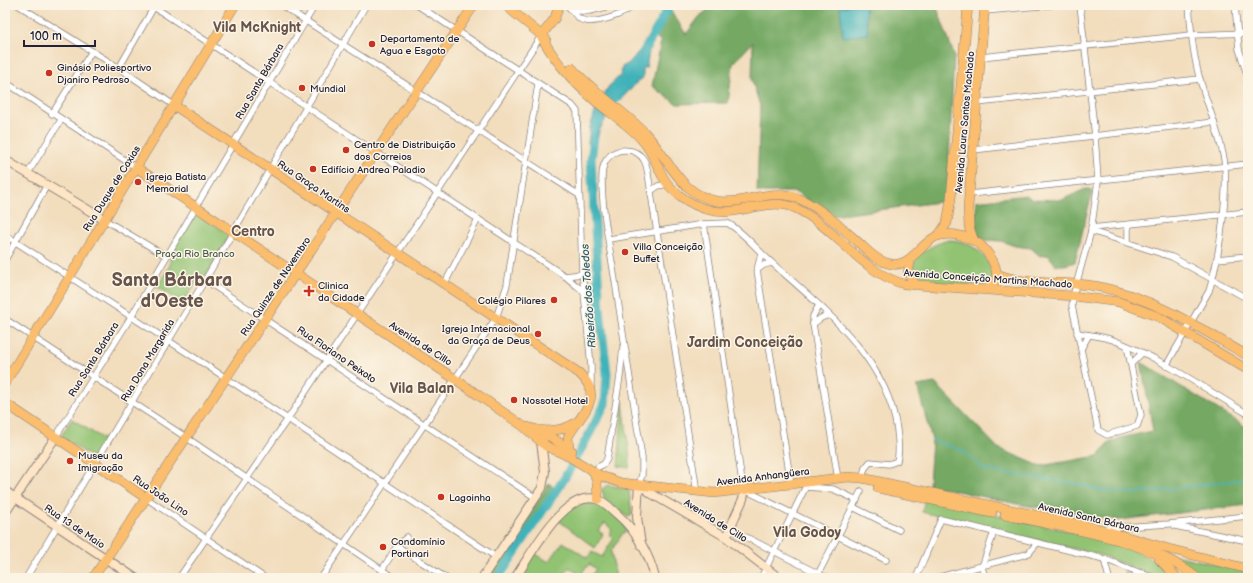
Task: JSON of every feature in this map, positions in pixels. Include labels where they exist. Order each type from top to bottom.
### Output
[{"type":"main road","name":"Rua Duque de Caxias","points":[[5,382],[68,276],[105,220],[235,5]]},
{"type":"main road","name":"Rua Quinze de Novembro","points":[[93,578],[266,318],[297,274],[474,5]]},
{"type":"main road","name":"Avenida Conceição Martins Machado","points":[[506,5],[541,36],[559,61],[593,95],[619,116],[647,135],[680,178],[695,193],[717,201],[734,201],[775,194],[796,198],[827,216],[883,262],[898,264],[911,258],[923,246],[938,236],[960,235],[973,240],[986,251],[998,274],[1013,279],[1076,283],[1100,287],[1143,299],[1190,322],[1248,356]]},
{"type":"main road","points":[[541,36],[556,18],[559,5]]},
{"type":"main road","name":"Avenida Laura Santos Machado","points":[[938,236],[947,223],[952,199],[968,5]]},
{"type":"main road","name":"Avenida Laura Santos Machado","points":[[973,240],[969,220],[970,194],[984,8]]},
{"type":"main road","name":"Rua Graça Martins","points":[[175,106],[336,214],[579,373],[585,379],[591,391]]},
{"type":"main road","name":"Avenida Conceição Martins Machado","points":[[619,116],[642,140],[654,157],[660,172],[668,184],[690,202],[707,210],[736,212],[773,204],[787,205],[794,208],[826,230],[881,275],[893,281],[915,285],[1073,296],[1112,301],[1140,309],[1159,317],[1248,370]]},
{"type":"main road","points":[[5,160],[105,220]]},
{"type":"main road","name":"Avenida de Cillo","points":[[137,168],[455,379],[523,426],[541,442],[545,436],[548,435],[570,452],[614,481],[639,484],[654,495],[726,537],[779,578]]},
{"type":"main road","points":[[660,172],[670,171],[680,178]]},
{"type":"main road","points":[[911,258],[908,272],[915,285]]},
{"type":"main road","points":[[987,289],[995,283],[998,274]]},
{"type":"main road","points":[[570,452],[568,437],[589,405],[591,391]]},
{"type":"main road","name":"Rua João Lino","points":[[5,403],[94,465],[146,498]]},
{"type":"main road","points":[[523,426],[536,431],[554,431],[566,428],[580,420]]},
{"type":"main road","name":"Rua Santa Bárbara","points":[[5,513],[55,438]]},
{"type":"main road","points":[[482,578],[542,488],[545,477],[541,442]]},
{"type":"main road","points":[[592,467],[597,483],[598,499]]},
{"type":"main road","name":"Avenida Anhangüera","points":[[639,484],[714,493],[791,484],[807,484],[840,478],[862,478],[924,495]]},
{"type":"main road","name":"Avenida Anhangüera","points":[[840,478],[924,495]]},
{"type":"main road","points":[[639,484],[637,517],[641,545]]},
{"type":"main road","points":[[726,537],[745,490]]},
{"type":"main road","name":"Rua 13 de Maio","points":[[5,491],[135,578]]},
{"type":"main road","name":"Avenida Santa Bárbara","points":[[924,495],[1096,528],[1248,569]]},
{"type":"main road","name":"Avenida Santa Bárbara","points":[[924,495],[1088,533],[1150,551],[1176,564],[1197,578]]},
{"type":"main road","points":[[515,578],[560,513],[580,499],[598,499],[626,521],[641,545],[651,565],[655,578]]},
{"type":"main road","points":[[626,521],[632,521],[637,517]]},
{"type":"main road","points":[[1150,551],[1167,565],[1177,578]]},
{"type":"main road","points":[[1201,556],[1248,564]]},
{"type":"street","name":"Rua Graça Martins","points":[[18,5],[119,68],[175,106]]},
{"type":"street","points":[[281,5],[417,90],[525,162],[579,195]]},
{"type":"street","name":"Rua Santa Bárbara","points":[[55,438],[131,317],[195,206],[233,145],[315,5]]},
{"type":"street","name":"Rua Dona Margarida","points":[[26,578],[234,232],[269,169],[366,5]]},
{"type":"street","points":[[417,5],[577,110],[582,274],[591,366],[591,391]]},
{"type":"street","points":[[568,7],[578,11],[590,11],[614,5]]},
{"type":"street","points":[[568,7],[580,19],[597,21],[611,17],[634,5]]},
{"type":"street","points":[[984,8],[1051,5]]},
{"type":"street","points":[[1080,5],[1095,136],[1098,181],[1091,230],[1076,283],[1072,306],[1098,430],[1107,435],[1137,426],[1140,421],[1141,415],[1127,346]]},
{"type":"street","points":[[1166,366],[1209,291],[1217,259],[1222,215],[1225,167],[1214,122],[1200,79],[1191,35],[1189,5]]},
{"type":"street","points":[[1235,5],[1239,49],[1248,78]]},
{"type":"street","points":[[119,68],[153,6],[514,242],[565,276],[584,292]]},
{"type":"street","points":[[607,6],[607,14],[611,17]]},
{"type":"street","points":[[981,57],[1191,35],[1248,33]]},
{"type":"street","points":[[179,578],[246,478],[288,420],[541,36]]},
{"type":"street","points":[[52,114],[92,51]]},
{"type":"street","points":[[977,103],[1200,79]]},
{"type":"street","points":[[5,82],[61,120],[137,168]]},
{"type":"street","points":[[321,578],[496,318],[507,286],[538,84]]},
{"type":"street","points":[[28,173],[61,120]]},
{"type":"street","points":[[973,150],[1214,122]]},
{"type":"street","points":[[639,484],[642,475],[642,458],[609,239],[602,178],[606,160],[613,153],[629,150],[636,153],[645,163],[649,180],[697,492]]},
{"type":"street","points":[[970,194],[1248,164]]},
{"type":"street","points":[[649,180],[660,172]]},
{"type":"street","points":[[651,191],[658,186],[668,184]]},
{"type":"street","points":[[5,260],[47,185]]},
{"type":"street","points":[[1091,230],[1248,212]]},
{"type":"street","points":[[444,284],[478,219]]},
{"type":"street","points":[[105,220],[166,256]]},
{"type":"street","points":[[609,239],[704,224],[723,222],[730,224],[761,254],[830,315],[858,347],[875,371],[886,390],[896,424],[898,439],[897,461],[889,464],[870,462],[865,468],[862,478]]},
{"type":"street","points":[[704,224],[742,482],[745,490],[886,560]]},
{"type":"street","points":[[1128,225],[1128,242]]},
{"type":"street","points":[[500,233],[510,233],[515,230]]},
{"type":"street","points":[[1091,230],[1172,257],[1248,299]]},
{"type":"street","points":[[5,235],[226,378],[496,557]]},
{"type":"street","points":[[761,254],[757,270],[791,484]]},
{"type":"street","points":[[1217,259],[1248,256]]},
{"type":"street","points":[[757,270],[764,265],[771,263]]},
{"type":"street","points":[[565,276],[582,274]]},
{"type":"street","name":"Rua Floriano Peixoto","points":[[205,280],[266,318],[536,498]]},
{"type":"street","points":[[819,305],[813,316],[813,324],[840,478]]},
{"type":"street","points":[[813,324],[821,318],[830,315]]},
{"type":"street","points":[[5,319],[187,438],[394,578]]},
{"type":"street","points":[[1077,333],[1112,340],[1142,353],[1248,414]]},
{"type":"street","points":[[1081,350],[1089,335]]},
{"type":"street","points":[[592,467],[604,464],[607,459],[620,376],[624,337]]},
{"type":"street","points":[[1131,364],[1142,353]]},
{"type":"street","points":[[579,373],[587,372],[591,366]]},
{"type":"street","points":[[620,376],[630,377]]},
{"type":"street","points":[[761,578],[807,484],[833,489],[857,500]]},
{"type":"street","points":[[817,576],[861,491]]},
{"type":"street","name":"Rua João Lino","points":[[146,498],[265,578]]},
{"type":"street","points":[[853,506],[899,530]]},
{"type":"street","points":[[1096,528],[1120,528],[1248,516]]},
{"type":"street","points":[[916,578],[941,518],[1104,559],[1144,576],[1154,578]]},
{"type":"street","points":[[1169,524],[1248,540]]},
{"type":"street","points":[[730,529],[775,551],[817,576],[827,578]]},
{"type":"street","points":[[985,578],[982,567],[994,532]]},
{"type":"street","points":[[382,570],[398,546],[407,537]]},
{"type":"street","points":[[936,578],[1024,555],[1029,553],[1037,543]]},
{"type":"street","points":[[398,546],[446,578]]},
{"type":"street","points":[[1104,559],[1109,578]]},
{"type":"street","points":[[1128,578],[1144,576]]},
{"type":"green space","points":[[714,5],[936,5],[954,55],[947,201],[832,216],[795,192],[757,192],[760,106],[752,80],[753,42],[733,64],[728,103],[677,104],[652,86],[661,41],[653,35],[669,8],[686,34],[700,16]]},
{"type":"green space","points":[[1085,189],[1090,189],[1092,193],[1075,262],[1065,265],[1056,265],[1048,255],[1040,256],[1031,248],[1015,246],[1001,241],[985,240],[979,237],[976,230],[976,201],[1027,195],[1031,199],[1062,200]]},
{"type":"green space","name":"Praça Rio Branco","points":[[195,212],[202,218],[230,234],[206,276],[197,281],[183,303],[156,286],[170,265],[170,253]]},
{"type":"green space","points":[[950,240],[959,241],[973,247],[984,256],[991,269],[993,277],[988,284],[982,286],[921,282],[915,275],[913,268],[915,261],[920,255],[934,245]]},
{"type":"green space","points":[[1141,362],[1248,428],[1248,505],[1119,520],[1022,505],[929,485],[932,440],[917,386],[935,383],[998,448],[1040,466],[1098,456],[1109,443],[1120,438],[1153,431]]},
{"type":"green space","points":[[623,402],[630,459],[629,468],[618,466]]},
{"type":"green space","points":[[72,419],[106,441],[94,459],[61,436]]},
{"type":"green space","points":[[549,483],[556,490],[498,578],[487,578]]},
{"type":"green space","points":[[609,485],[627,489],[629,491],[632,515],[628,517],[604,499],[602,489]]},
{"type":"green space","points":[[925,498],[1106,540],[1145,555],[1161,566],[1174,578],[1155,578],[1145,572],[1100,555],[922,512]]},
{"type":"green space","points":[[581,501],[597,501],[623,522],[626,531],[611,551],[616,578],[589,578],[596,569],[589,564],[580,575],[569,567],[565,573],[573,578],[517,578],[534,553],[549,562],[563,542],[587,558],[592,552],[602,557],[614,538],[609,534],[612,530],[605,523],[598,531],[603,534],[595,548],[558,520]]},
{"type":"green space","points":[[1157,551],[1248,572],[1248,578],[1202,578],[1186,566]]},
{"type":"green space","points":[[580,575],[589,578],[578,578]]},
{"type":"water","points":[[865,5],[868,34],[843,37],[840,7]]},
{"type":"water","points":[[645,44],[650,47],[646,68],[643,67],[643,78],[639,80],[610,111],[599,131],[596,145],[592,149],[588,143],[590,127],[597,106],[609,86],[620,76],[622,67],[629,63]]},
{"type":"waterway","name":"Ribeirão dos Toledos","points":[[642,55],[670,5]]},
{"type":"waterway","name":"Ribeirão dos Toledos","points":[[498,578],[564,479],[605,404],[607,373],[600,311],[591,160],[594,137]]},
{"type":"waterway","points":[[932,440],[963,451],[985,470],[1077,484],[1104,491],[1138,493],[1246,479]]},
{"type":"place","name":"Departamento de Agua e Esgoto","points":[[372,44]]},
{"type":"place","name":"Ginásio Poliesportivo Djaniro Pedroso","points":[[49,73]]},
{"type":"place","name":"Mundial","points":[[302,88]]},
{"type":"place","name":"Centro de Distribuição dos Correios","points":[[346,150]]},
{"type":"place","name":"Edifício Andrea Paladio","points":[[313,169]]},
{"type":"place","name":"Igreja Batista Memorial","points":[[138,182]]},
{"type":"place","name":"Villa Conceição Buffet","points":[[625,252]]},
{"type":"place","name":"Clinica da Cidade","points":[[309,291]]},
{"type":"place","name":"Colégio Pilares","points":[[554,300]]},
{"type":"place","name":"Igreja Internacional da Graça de Deus","points":[[538,334]]},
{"type":"place","name":"Nossotel Hotel","points":[[514,400]]},
{"type":"place","name":"Museu da Imigração","points":[[70,461]]},
{"type":"place","name":"Lagoinha","points":[[441,497]]},
{"type":"place","name":"Condomínio Portinari","points":[[383,547]]},
{"type":"district","name":"Vila McKnight","points":[[257,27]]},
{"type":"district","name":"Centro","points":[[253,231]]},
{"type":"district","name":"Santa Bárbara d'Oeste","points":[[172,290]]},
{"type":"district","name":"Jardim Conceição","points":[[745,342]]},
{"type":"district","name":"Vila Balan","points":[[422,388]]},
{"type":"district","name":"Vila Godoy","points":[[807,532]]}]
